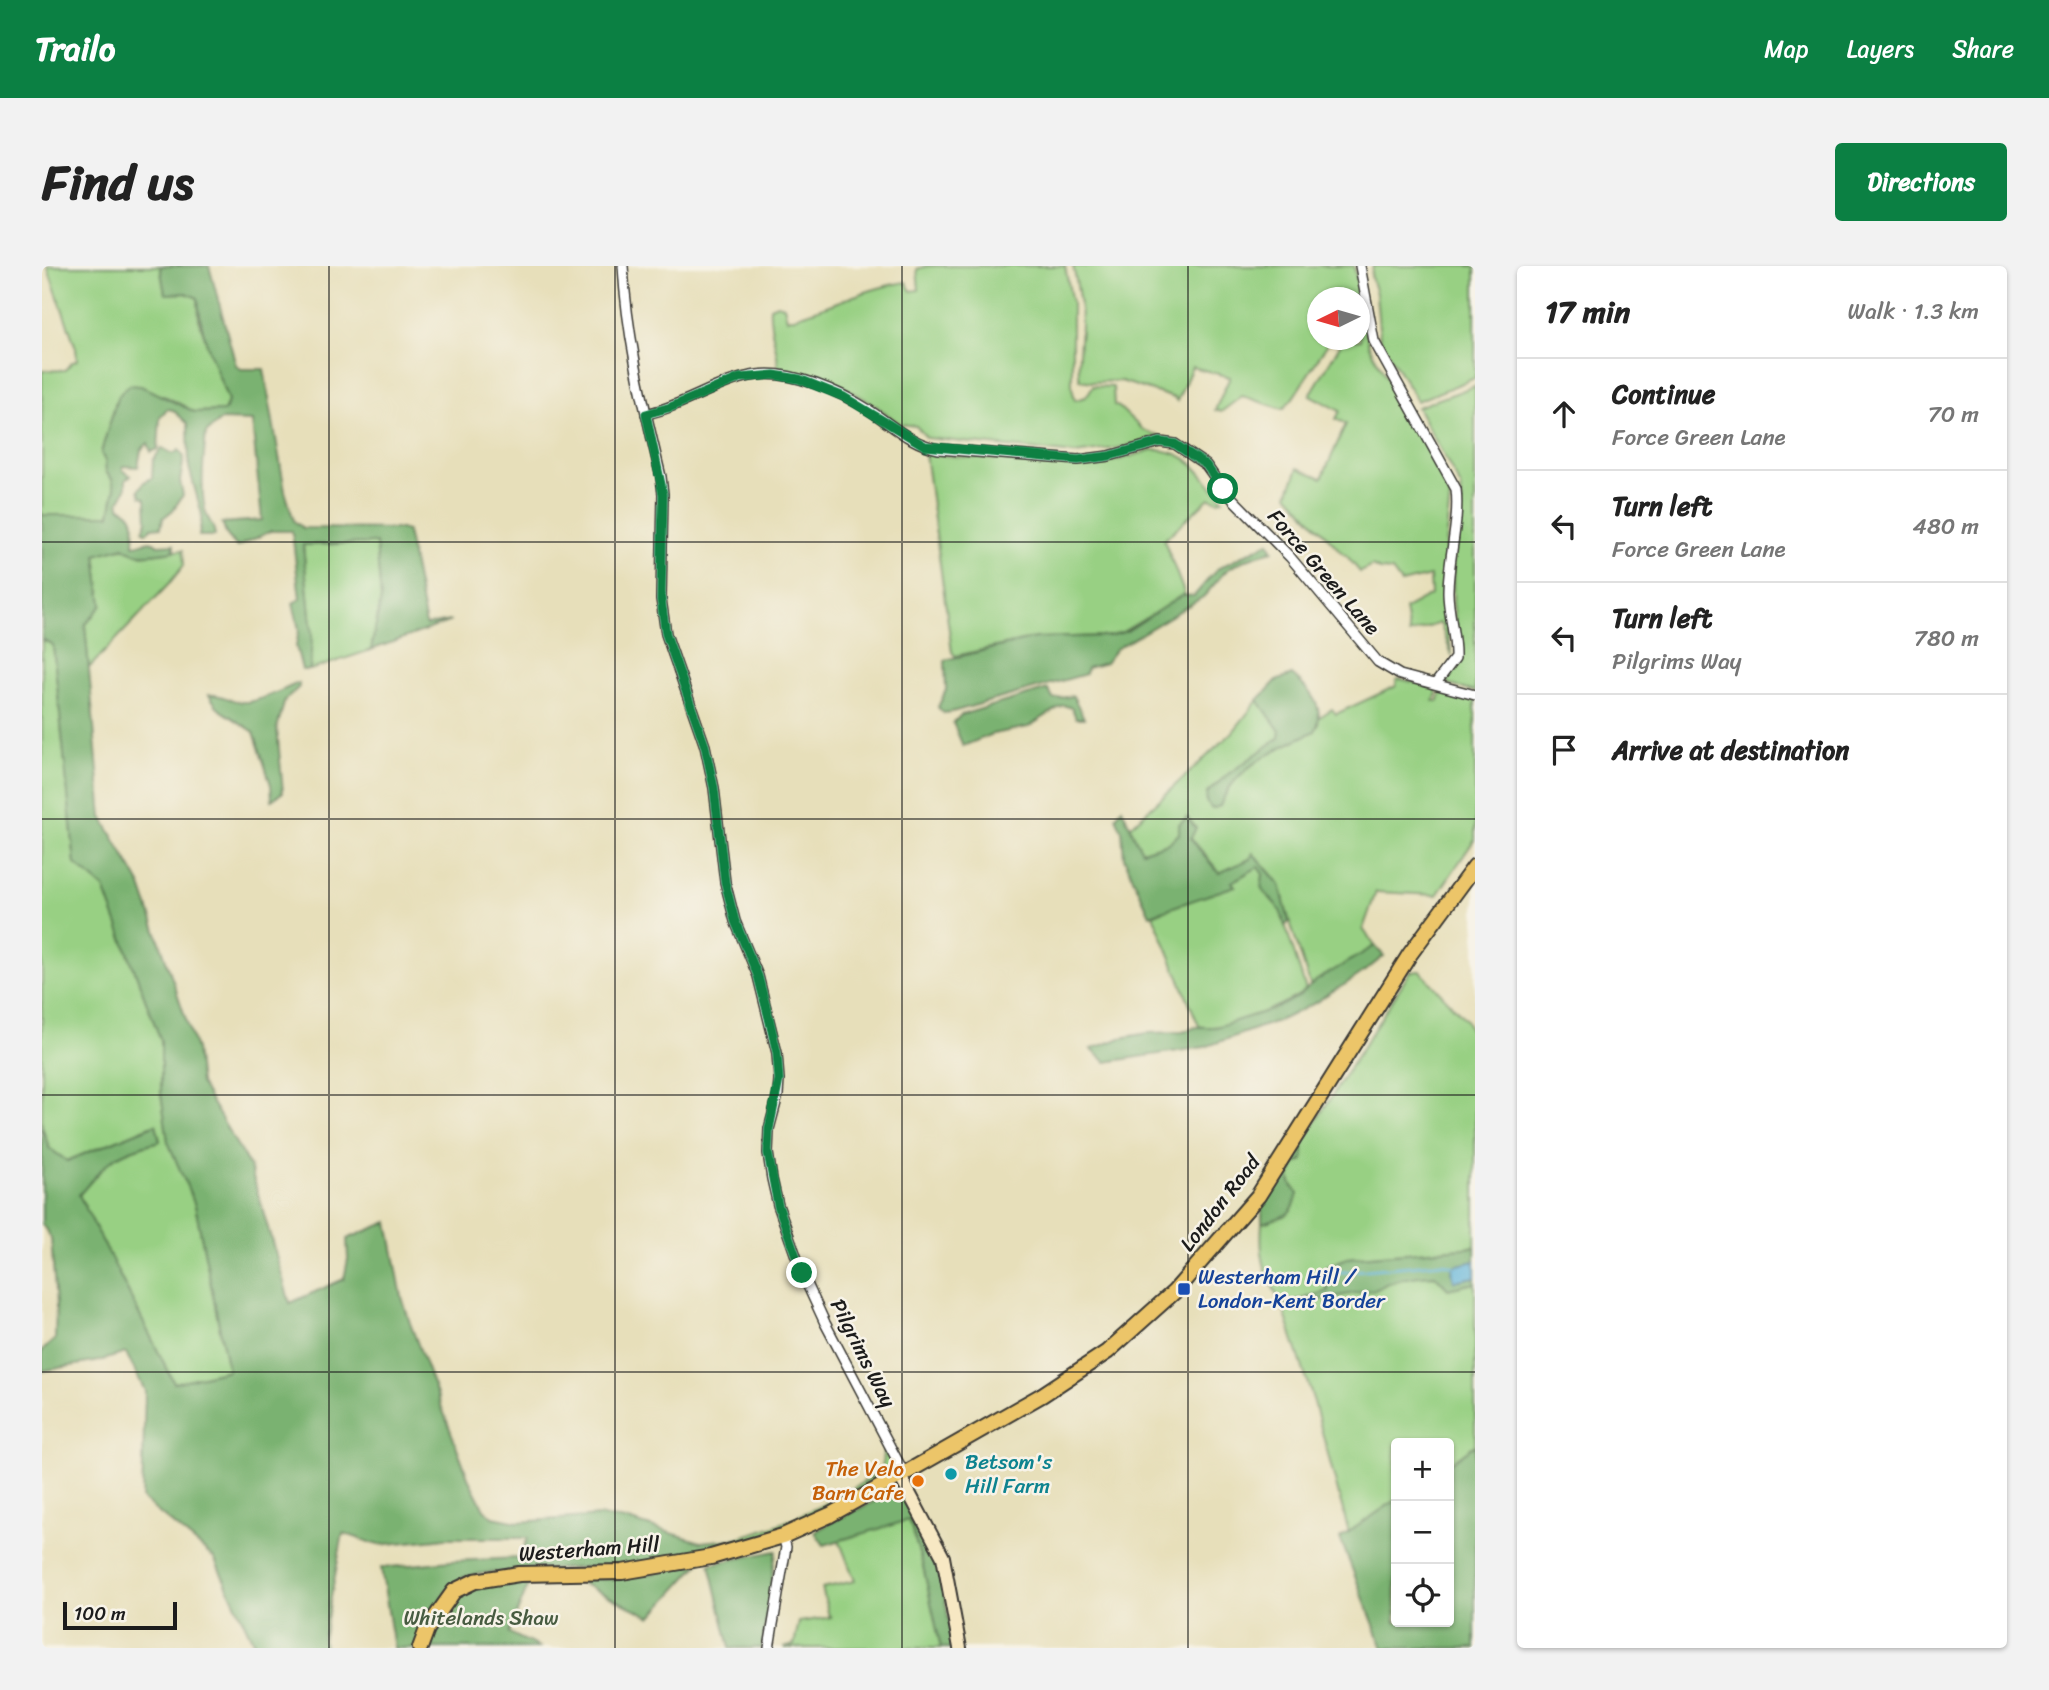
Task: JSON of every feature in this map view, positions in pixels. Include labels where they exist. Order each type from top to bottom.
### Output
[{"type":"main road","name":"London Road","points":[[902,1475],[1042,1395],[1107,1352],[1174,1292],[1258,1196],[1410,954],[1475,866]]},
{"type":"main road","name":"Westerham Hill","points":[[419,1648],[427,1629],[454,1591],[475,1581],[519,1574],[622,1572],[711,1557],[783,1536],[830,1515],[902,1475]]},
{"type":"street","name":"Pilgrims Way","points":[[623,266],[628,330],[635,372],[663,494],[661,600],[666,634],[705,746],[714,788],[725,882],[735,921],[758,976],[777,1053],[779,1080],[769,1129],[768,1153],[772,1179],[795,1253],[825,1323],[943,1557],[960,1648]]},
{"type":"street","points":[[1360,266],[1374,341],[1456,489],[1458,499],[1450,552],[1448,594],[1455,658],[1436,683]]},
{"type":"street","name":"Force Green Lane","points":[[646,414],[671,407],[728,382],[765,374],[799,379],[823,387],[867,409],[908,437],[925,446],[939,449],[1078,460],[1109,456],[1160,442],[1175,444],[1206,465],[1223,489],[1290,557],[1378,662],[1401,675],[1475,695]]},
{"type":"street","points":[[769,1648],[786,1547],[783,1536]]},
{"type":"green space","points":[[47,266],[160,266],[165,294],[186,293],[198,298],[199,321],[228,401],[224,411],[195,412],[163,395],[117,398],[101,453],[106,472],[115,489],[110,515],[42,515],[42,371],[65,370],[77,360],[76,348]]},
{"type":"green space","points":[[160,266],[209,266],[236,365],[241,369],[264,369],[285,491],[294,521],[303,528],[407,531],[426,625],[451,621],[371,650],[381,599],[376,543],[303,545],[312,635],[310,670],[302,670],[296,646],[299,630],[293,603],[300,599],[292,531],[271,531],[237,547],[226,534],[222,523],[262,520],[252,421],[221,420],[206,433],[203,498],[215,536],[199,536],[202,515],[189,467],[188,424],[173,410],[167,409],[160,417],[158,449],[151,452],[148,443],[141,450],[138,467],[123,466],[123,470],[131,476],[126,479],[126,489],[119,502],[121,508],[131,514],[133,519],[134,545],[149,541],[158,545],[174,544],[174,551],[141,554],[124,547],[96,555],[102,605],[85,625],[102,817],[141,886],[196,1049],[200,1083],[250,1167],[290,1303],[344,1279],[348,1259],[347,1239],[388,1222],[402,1297],[410,1323],[470,1482],[484,1509],[493,1517],[518,1522],[600,1516],[631,1521],[701,1542],[733,1539],[739,1543],[708,1552],[645,1562],[484,1573],[464,1577],[446,1591],[414,1648],[394,1648],[381,1568],[519,1558],[528,1538],[447,1538],[378,1545],[343,1533],[323,1640],[325,1648],[256,1648],[214,1558],[142,1499],[145,1391],[126,1353],[99,1361],[42,1371],[42,1351],[55,1339],[56,1305],[51,1238],[42,1224],[42,1126],[49,1148],[67,1161],[156,1124],[160,1141],[132,1149],[114,1159],[79,1195],[174,1383],[228,1370],[195,1205],[168,1142],[161,1093],[161,1041],[104,888],[75,864],[53,645],[42,639],[42,515],[110,515],[115,489],[106,472],[101,453],[117,398],[125,388],[130,385],[141,386],[195,412],[226,409],[228,400],[205,338],[198,298],[186,293],[165,294]]},
{"type":"green space","points":[[927,266],[1065,266],[1072,303],[1072,388],[1075,400],[1086,397],[1093,386],[1113,387],[1114,405],[1143,430],[1159,436],[1124,447],[1075,454],[927,438],[916,426],[900,424],[846,388],[778,367],[770,307],[777,304],[784,306],[787,319],[891,285],[906,282],[911,291],[919,290],[917,269]]},
{"type":"green space","points":[[1073,266],[1354,266],[1358,287],[1307,287],[1307,350],[1324,350],[1283,409],[1242,396],[1221,412],[1215,410],[1230,377],[1192,367],[1177,401],[1121,381],[1080,380],[1081,316]]},
{"type":"green space","points":[[1373,266],[1475,266],[1475,378],[1417,401],[1380,339],[1376,294],[1371,277]]},
{"type":"green space","points":[[1370,348],[1446,482],[1450,496],[1445,547],[1444,607],[1452,656],[1440,623],[1409,634],[1405,609],[1431,595],[1430,576],[1401,583],[1392,571],[1372,566],[1360,572],[1288,494],[1298,468],[1322,478],[1346,424],[1336,419],[1340,411],[1310,395],[1337,350],[1370,350]]},
{"type":"green space","points":[[1475,386],[1475,692],[1450,685],[1444,679],[1444,674],[1459,662],[1460,655],[1453,604],[1453,562],[1462,500],[1461,487],[1417,407]]},
{"type":"green space","points":[[162,448],[173,454],[179,450],[184,457],[180,481],[183,495],[173,510],[163,518],[161,527],[152,528],[146,533],[143,530],[147,521],[146,498],[141,496],[139,490],[144,482],[152,478],[153,460]]},
{"type":"green space","points":[[1151,450],[1165,451],[1185,458],[1223,499],[1219,501],[1209,498],[1164,540],[1185,595],[1122,632],[1110,636],[1035,638],[955,656],[952,652],[925,454],[1072,465],[1115,461]]},
{"type":"green space","points":[[376,542],[381,599],[371,650],[310,670],[312,635],[303,545]]},
{"type":"green space","points":[[1269,542],[1273,551],[1233,566],[1203,597],[1116,649],[1105,663],[1087,668],[1086,674],[952,712],[943,713],[938,707],[946,690],[945,660],[1035,638],[1110,636],[1127,631],[1182,595],[1194,596],[1217,569]]},
{"type":"green space","points":[[123,548],[140,555],[183,550],[184,565],[89,668],[85,625],[102,605],[96,554]]},
{"type":"green space","points":[[42,639],[53,645],[75,863],[104,888],[161,1041],[161,1093],[168,1139],[195,1205],[228,1370],[174,1383],[79,1195],[114,1159],[132,1149],[160,1141],[156,1124],[67,1161],[49,1148],[42,1126]]},
{"type":"green space","points":[[1292,675],[1310,693],[1317,707],[1319,715],[1315,731],[1273,752],[1247,769],[1227,792],[1220,806],[1212,809],[1206,802],[1207,793],[1227,775],[1279,738],[1280,731],[1258,700],[1276,681]]},
{"type":"green space","points":[[1396,680],[1435,687],[1437,693],[1434,701],[1439,701],[1441,689],[1475,698],[1475,839],[1437,895],[1376,892],[1363,929],[1375,946],[1310,985],[1281,889],[1253,854],[1250,859],[1220,873],[1191,838],[1179,834],[1168,843],[1142,851],[1132,834],[1131,826],[1232,733],[1258,700],[1280,731],[1279,738],[1227,775],[1207,793],[1220,806],[1236,779],[1261,758],[1318,726],[1318,718],[1332,709],[1336,714],[1396,686]]},
{"type":"green space","points":[[299,683],[299,687],[285,700],[277,728],[283,792],[272,800],[271,785],[254,732],[219,709],[209,695],[247,702]]},
{"type":"green space","points":[[1048,689],[1053,699],[1073,696],[1084,718],[1076,718],[1072,708],[1063,705],[1028,727],[993,734],[963,746],[953,723],[961,715]]},
{"type":"green space","points":[[1122,808],[1142,851],[1168,843],[1179,834],[1179,824],[1187,817],[1196,828],[1191,838],[1219,873],[1250,859],[1253,853],[1280,885],[1289,922],[1285,926],[1280,911],[1264,891],[1263,874],[1258,867],[1232,882],[1235,886],[1150,915],[1124,858],[1122,831],[1116,817]]},
{"type":"green space","points":[[1258,867],[1263,874],[1264,892],[1280,909],[1306,990],[1285,1003],[1254,1016],[1222,1025],[1199,1026],[1153,915],[1235,886],[1231,882]]},
{"type":"green space","points":[[1375,946],[1384,956],[1319,1001],[1285,1018],[1205,1047],[1106,1062],[1091,1049],[1121,1038],[1148,1033],[1216,1027],[1273,1009],[1296,998],[1317,980]]},
{"type":"green space","points":[[1420,971],[1466,1020],[1475,1040],[1475,1247],[1347,1258],[1324,1280],[1328,1291],[1282,1305],[1264,1266],[1261,1247],[1262,1223],[1271,1220],[1298,1194],[1289,1179],[1296,1163],[1303,1160],[1304,1140],[1410,972]]},
{"type":"green space","points":[[1304,1140],[1303,1160],[1296,1163],[1290,1176],[1298,1194],[1293,1208],[1286,1215],[1262,1223],[1262,1198],[1298,1143]]},
{"type":"green space","points":[[1475,1247],[1475,1283],[1448,1289],[1435,1275],[1420,1276],[1398,1280],[1377,1289],[1307,1302],[1307,1297],[1328,1291],[1324,1267],[1347,1258]]},
{"type":"green space","points":[[1435,1275],[1448,1289],[1475,1283],[1475,1445],[1454,1460],[1454,1438],[1391,1438],[1391,1504],[1349,1533],[1314,1402],[1283,1308],[1335,1295],[1377,1289],[1414,1276]]},
{"type":"green space","points":[[1475,1445],[1475,1648],[1383,1648],[1340,1538],[1391,1503],[1391,1627],[1454,1627],[1454,1460]]},
{"type":"green space","points":[[887,1450],[895,1470],[851,1494],[836,1506],[796,1524],[739,1543],[733,1539],[791,1519],[847,1492],[882,1470],[883,1451]]},
{"type":"green space","points":[[903,1487],[938,1561],[954,1648],[941,1648],[923,1566],[909,1520],[824,1545],[815,1532]]},
{"type":"green space","points":[[909,1519],[923,1566],[941,1648],[784,1648],[794,1645],[799,1622],[832,1617],[829,1616],[822,1588],[855,1581],[839,1540]]},
{"type":"green space","points":[[776,1551],[762,1648],[730,1648],[710,1564]]},
{"type":"green space","name":"Whitelands Shaw","points":[[699,1564],[651,1617],[579,1582],[530,1581],[509,1633],[541,1648],[427,1648],[439,1620],[452,1601],[467,1590],[481,1585],[534,1579],[625,1578]]},
{"type":"water","points":[[1475,1261],[1475,1277],[1454,1281],[1453,1266]]},
{"type":"waterway","points":[[1332,1273],[1443,1263],[1453,1266]]},
{"type":"place","name":"Westerham Hill / London-Kent Border","points":[[1184,1289]]},
{"type":"place","name":"Betsom's Hill Farm","points":[[951,1474]]},
{"type":"place","name":"The Velo Barn Cafe","points":[[918,1481]]},
{"type":"route","points":[[802,1273],[778,1205],[768,1153],[769,1129],[778,1095],[777,1053],[758,976],[735,921],[725,882],[714,788],[705,746],[666,634],[661,600],[663,494],[646,414],[671,407],[740,378],[774,375],[823,387],[867,409],[908,437],[925,446],[939,449],[1078,460],[1109,456],[1160,442],[1175,444],[1206,465],[1223,489]]}]
